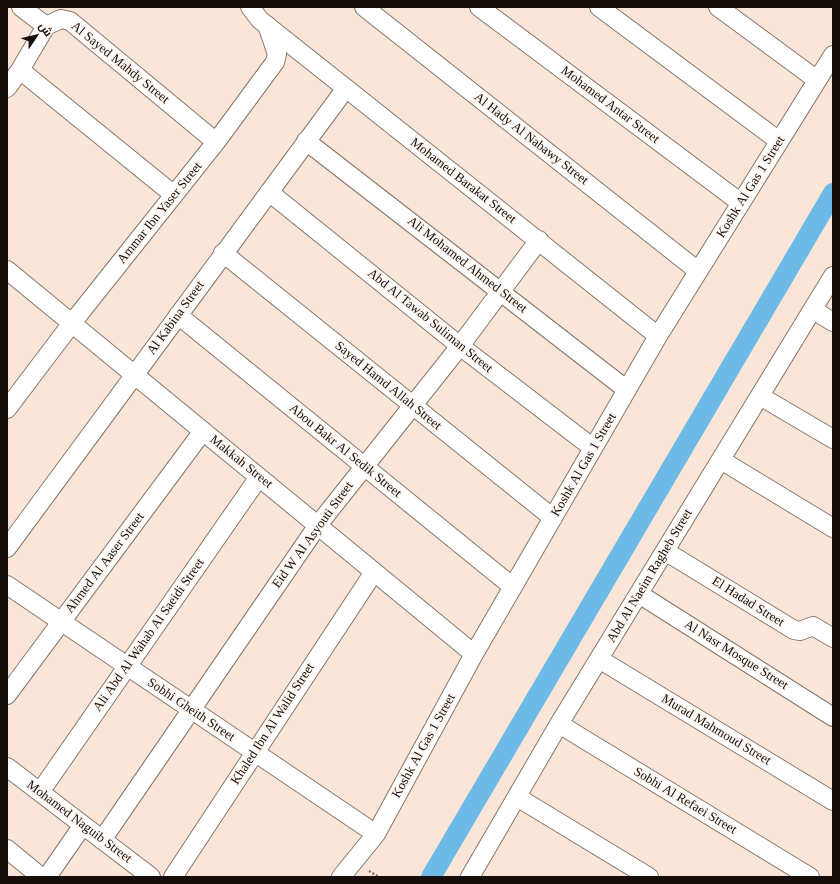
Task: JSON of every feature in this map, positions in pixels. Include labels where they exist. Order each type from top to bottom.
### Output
[{"type":"street","points":[[8,86],[20,70],[46,26],[21,7]]},
{"type":"street","name":"Mohamed Barakat Street","points":[[250,7],[260,20],[658,336]]},
{"type":"street","name":"Ammar Ibn Yaser Street","points":[[7,409],[72,323],[216,142],[275,62],[277,54],[261,7]]},
{"type":"street","name":"Al Hady Al Nabawy Street","points":[[364,7],[698,271]]},
{"type":"street","name":"Mohamed Antar Street","points":[[479,7],[741,203]]},
{"type":"street","points":[[599,7],[779,141]]},
{"type":"street","points":[[718,7],[817,80]]},
{"type":"street","name":"Al Sayed Mahdy Street","points":[[46,26],[61,19],[70,21],[216,142]]},
{"type":"street","name":"Koshk Al Gas 1 Street","points":[[341,877],[376,834],[474,654],[658,336],[833,55]]},
{"type":"street","points":[[20,70],[174,195]]},
{"type":"street","name":"Al Kabina Street","points":[[7,548],[346,88]]},
{"type":"street","name":"Ali Mohamed Ahmed Street","points":[[306,141],[502,291],[627,390]]},
{"type":"street","name":"Abd Al Tawab Suliman Street","points":[[269,192],[460,346],[593,448]]},
{"type":"street","name":"Eid W Al Asyouti Street","points":[[102,840],[318,525],[460,346],[539,240]]},
{"type":"street","name":"Sayed Hamd Allah Street","points":[[223,253],[553,518]]},
{"type":"street","name":"Makkah Street","points":[[8,272],[474,654]]},
{"type":"street","name":"Abd Al Naeim Ragheb Street","points":[[470,877],[559,724],[833,276]]},
{"type":"street","points":[[813,310],[833,322]]},
{"type":"street","name":"Abou Bakr Al Sedik Street","points":[[178,315],[513,587]]},
{"type":"street","points":[[760,396],[833,439]]},
{"type":"street","name":"Ahmed Al Aaser Street","points":[[7,696],[203,431]]},
{"type":"street","points":[[721,460],[833,528]]},
{"type":"street","name":"Ali Abd Al Wahab Al Saeidi Street","points":[[40,792],[259,477]]},
{"type":"street","name":"El Hadad Street","points":[[665,551],[794,630],[800,631],[813,626],[833,638]]},
{"type":"street","name":"Khaled Ibn Al Walid Street","points":[[173,877],[374,572]]},
{"type":"street","name":"Sobhi Gheith Street","points":[[7,585],[376,834]]},
{"type":"street","name":"Al Nasr Mosque Street","points":[[639,594],[833,717]]},
{"type":"street","name":"Murad Mahmoud Street","points":[[599,659],[833,800]]},
{"type":"street","name":"Sobhi Al Refaei Street","points":[[559,724],[810,877]]},
{"type":"street","name":"Mohamed Naguib Street","points":[[7,767],[151,877]]},
{"type":"street","points":[[517,797],[649,877]]},
{"type":"street","points":[[47,877],[83,825]]},
{"type":"street","points":[[7,849],[41,877]]},
{"type":"path","points":[[368,871],[379,877]]},
{"type":"waterway","points":[[431,877],[833,193]]}]
